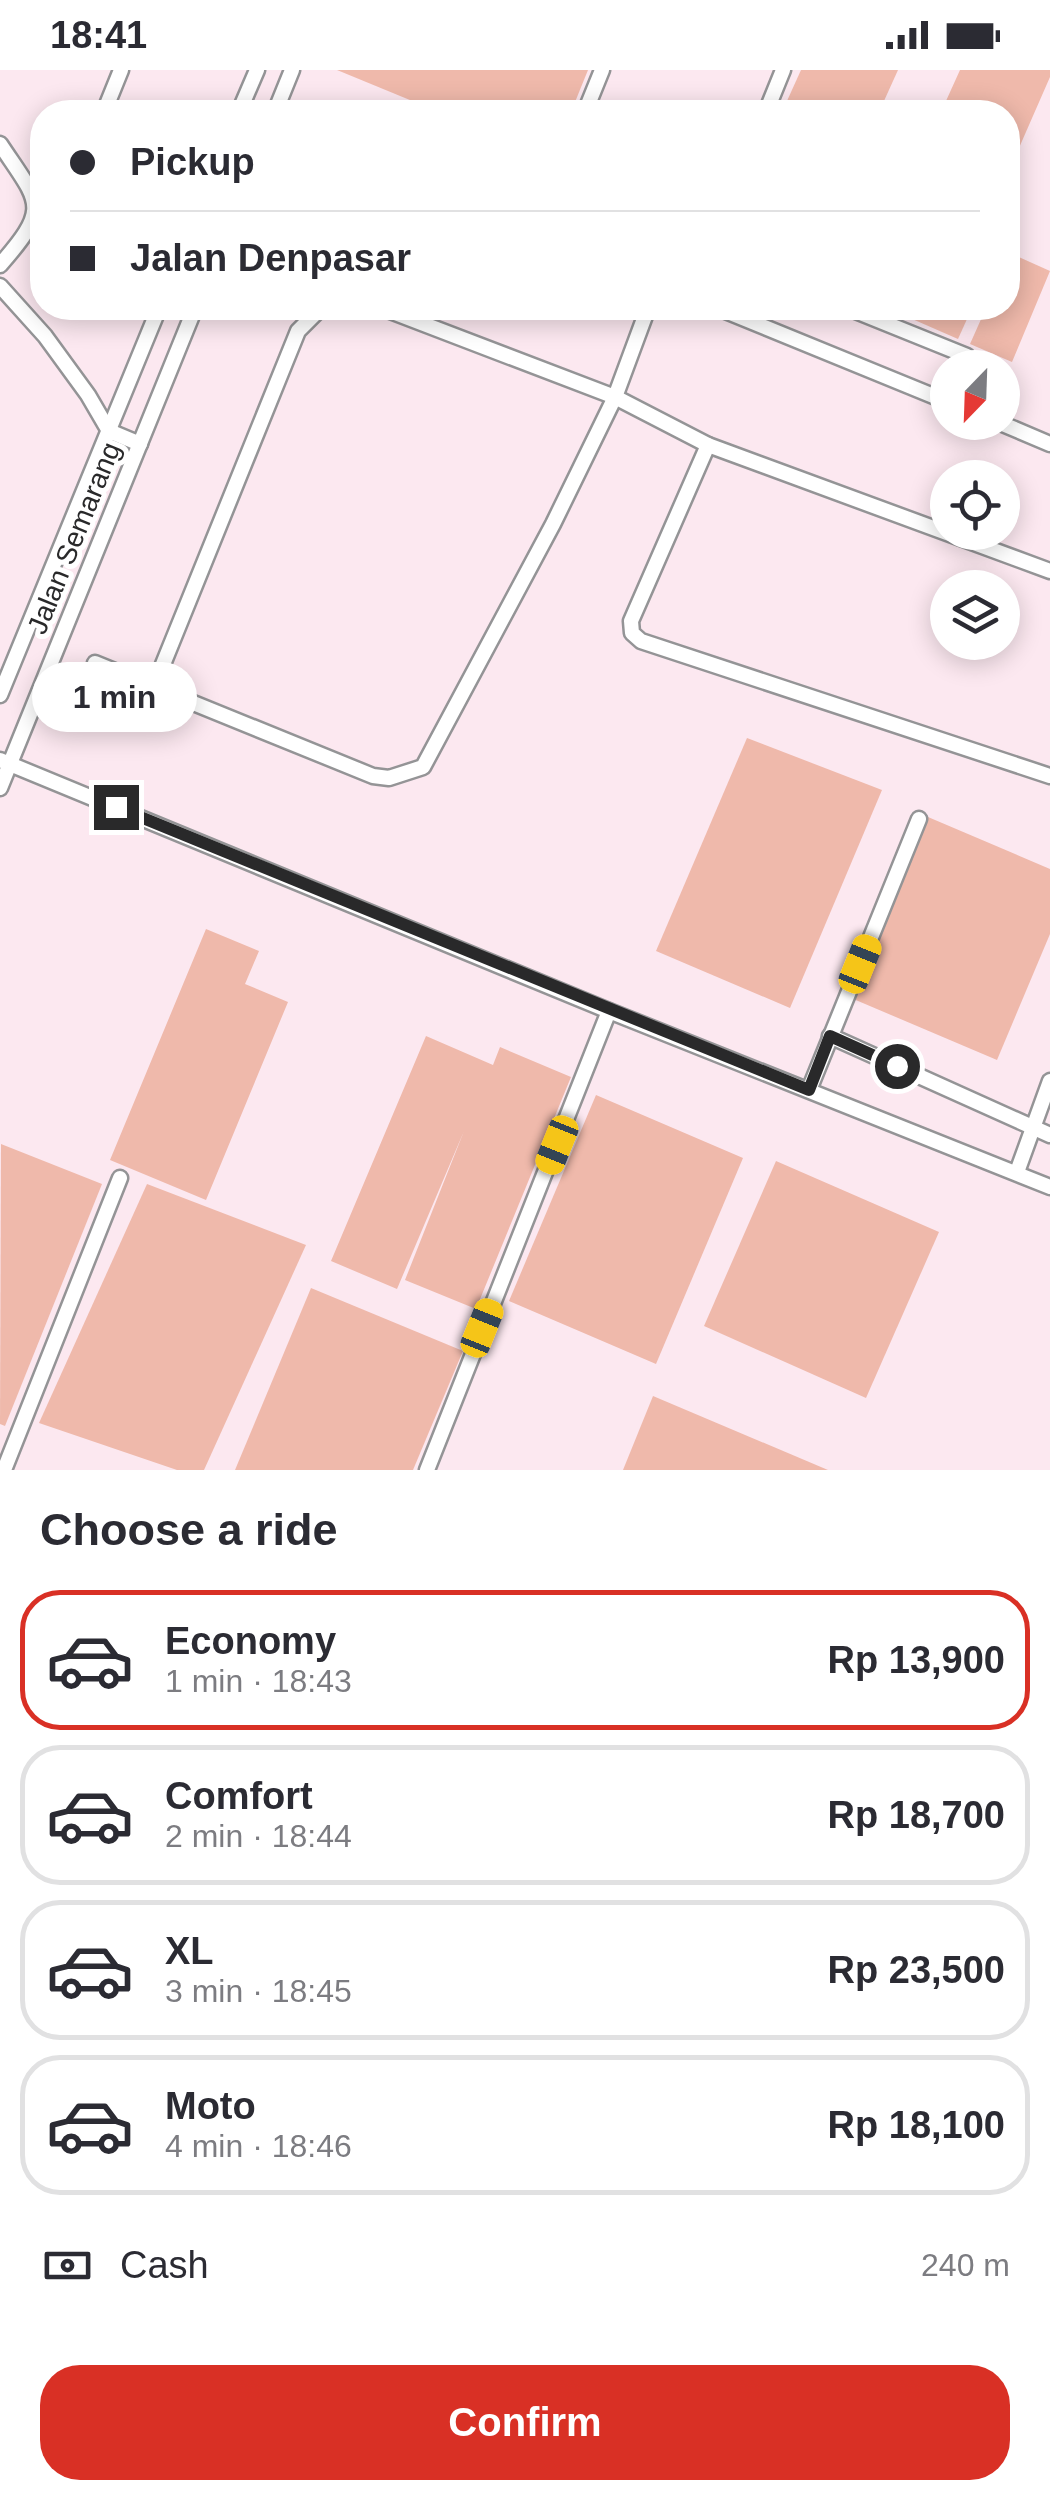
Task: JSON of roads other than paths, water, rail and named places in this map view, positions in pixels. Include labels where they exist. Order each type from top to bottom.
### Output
[{"type":"lane","points":[[109,100],[121,70]]},
{"type":"lane","points":[[245,100],[257,70]]},
{"type":"lane","points":[[280,100],[292,70]]},
{"type":"lane","points":[[590,100],[602,70]]},
{"type":"lane","points":[[771,100],[783,70]]},
{"type":"lane","points":[[0,144],[30,182]]},
{"type":"lane","points":[[0,264],[30,228]]},
{"type":"lane","points":[[0,286],[30,319]]},
{"type":"lane","points":[[31,320],[88,395],[109,430],[140,444]]},
{"type":"lane","name":"Jalan Semarang","points":[[0,694],[154,320]]},
{"type":"lane","name":"Jalan Semarang","points":[[0,788],[5,762],[190,320]]},
{"type":"lane","points":[[153,688],[298,331],[309,320]]},
{"type":"lane","points":[[413,320],[614,397],[708,444],[1050,571]]},
{"type":"lane","points":[[95,663],[372,776],[390,778],[423,767],[553,524],[614,397],[643,320]]},
{"type":"lane","points":[[747,320],[930,395]]},
{"type":"lane","points":[[878,320],[952,350]]},
{"type":"lane","points":[[1020,431],[1050,444]]},
{"type":"lane","points":[[708,444],[630,621],[632,633],[641,640],[1050,776]]},
{"type":"lane","points":[[5,762],[609,1011],[1050,1187]]},
{"type":"lane","points":[[809,1090],[919,820]]},
{"type":"lane","points":[[427,1470],[609,1011]]},
{"type":"lane","points":[[830,1036],[1050,1135]]},
{"type":"lane","points":[[1017,1172],[1050,1080]]},
{"type":"lane","points":[[4,1470],[120,1178]]}]
